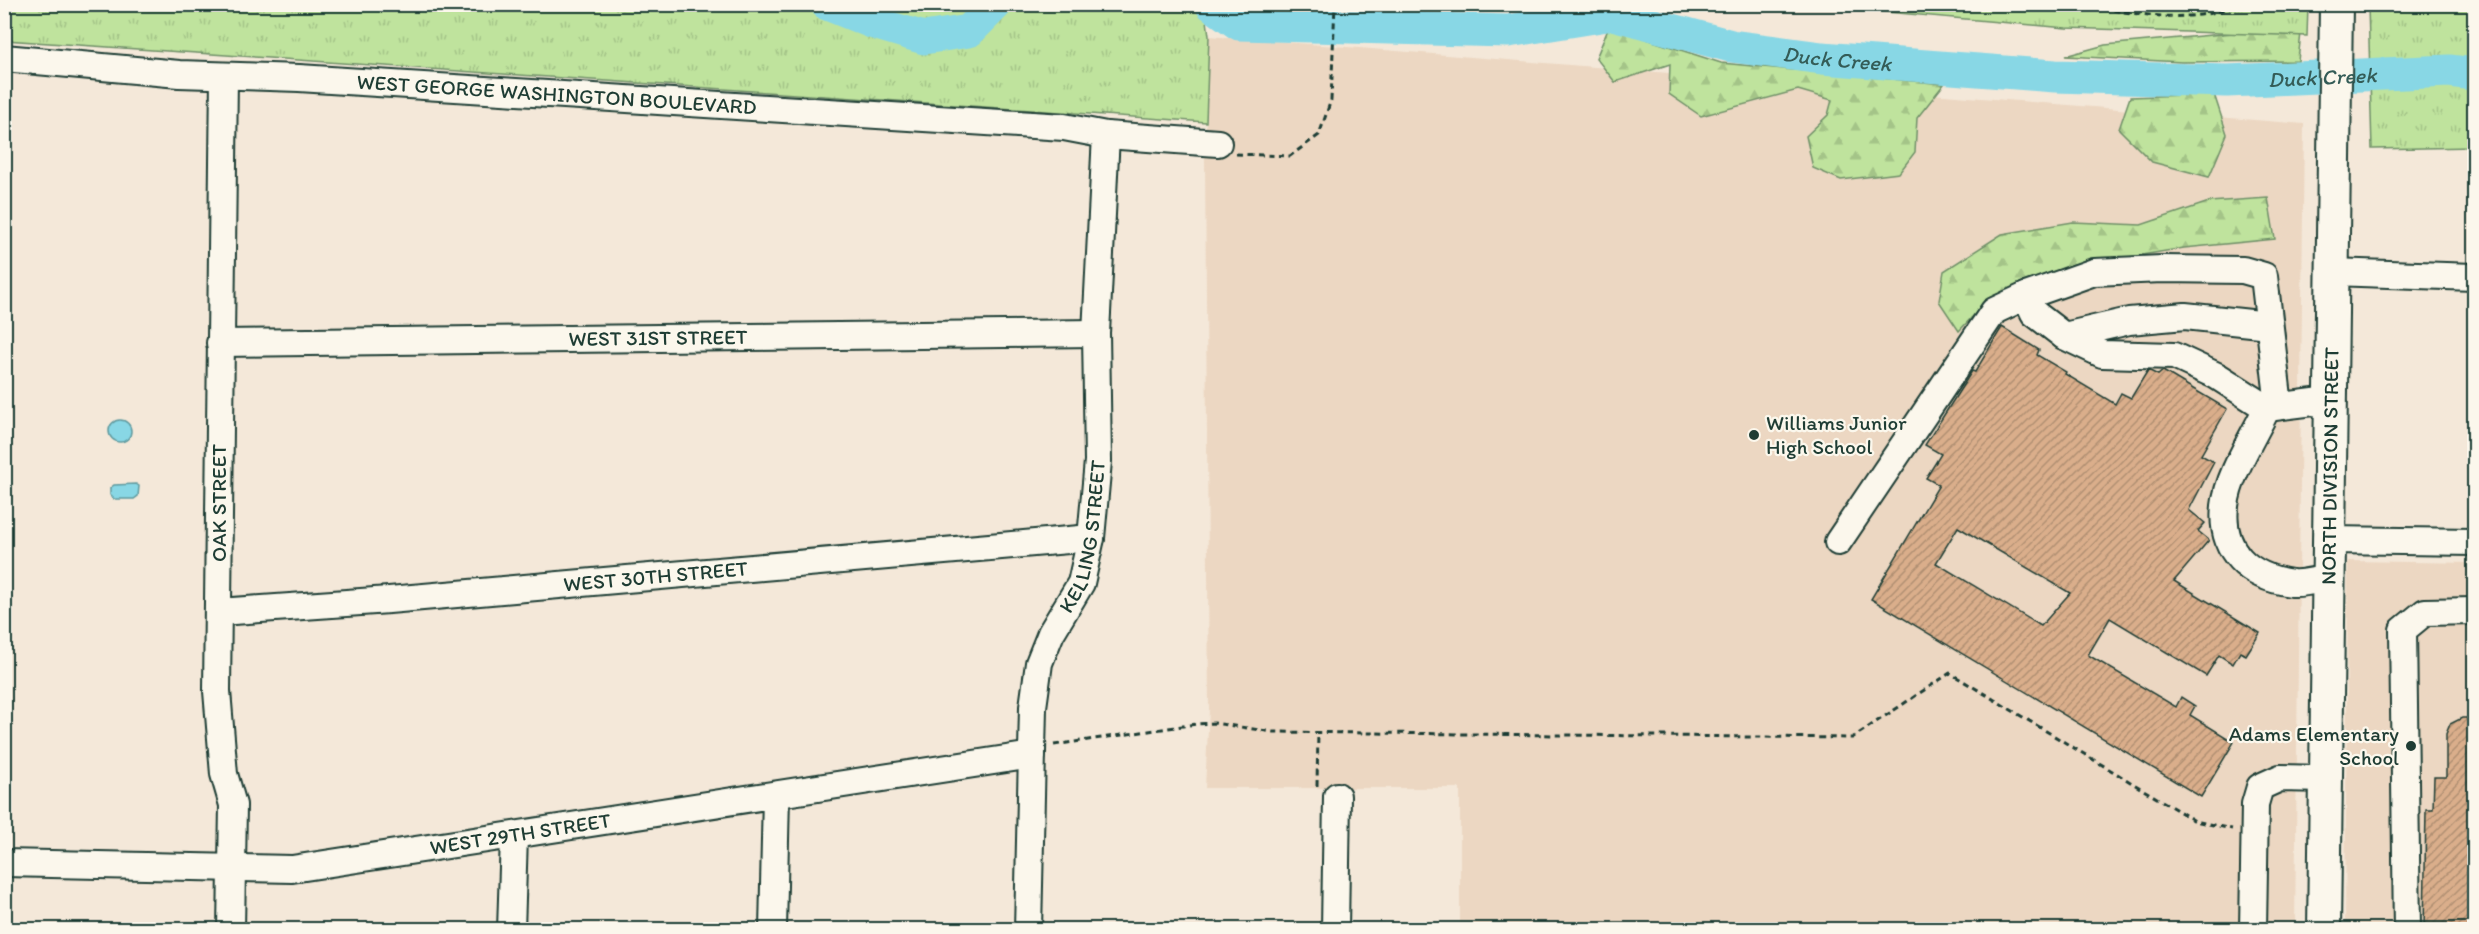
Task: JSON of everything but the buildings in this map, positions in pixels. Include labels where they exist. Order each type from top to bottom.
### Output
[{"type":"main road","name":"NORTH DIVISION STREET","points":[[2324,930],[2336,12]]},
{"type":"street","name":"WEST GEORGE WASHINGTON BOULEVARD","points":[[4,58],[178,74],[1064,127],[1106,135],[1218,143]]},
{"type":"street","name":"OAK STREET","points":[[224,76],[217,691],[224,774],[233,805],[231,930]]},
{"type":"street","name":"KELLING STREET","points":[[1028,930],[1033,707],[1039,663],[1051,633],[1081,583],[1091,538],[1098,461],[1096,333],[1106,135]]},
{"type":"street","points":[[1838,542],[1994,311],[2026,296],[2094,272],[2162,269],[2243,270],[2264,276],[2273,407],[2234,477],[2225,505],[2226,529],[2231,548],[2241,562],[2260,575],[2293,583],[2328,578]]},
{"type":"street","points":[[2332,272],[2475,276]]},
{"type":"street","points":[[2026,296],[2034,313],[2064,336],[2102,354],[2174,356],[2217,376],[2273,407],[2330,400]]},
{"type":"street","points":[[2064,336],[2129,321],[2185,316],[2269,325]]},
{"type":"street","name":"WEST 31ST STREET","points":[[220,343],[1096,333]]},
{"type":"street","name":"WEST 30TH STREET","points":[[219,612],[389,600],[1091,538]]},
{"type":"street","points":[[2329,540],[2475,542]]},
{"type":"street","points":[[2407,930],[2403,630],[2425,612],[2475,611]]},
{"type":"street","name":"WEST 29TH STREET","points":[[4,863],[292,869],[1032,755]]},
{"type":"street","points":[[2253,930],[2255,804],[2260,787],[2280,778],[2326,779]]},
{"type":"street","points":[[773,930],[776,795]]},
{"type":"street","points":[[1335,930],[1337,796]]},
{"type":"street","points":[[511,930],[514,836]]},
{"type":"path","points":[[1218,143],[1231,154],[1290,156],[1319,135],[1331,100],[1335,4]]},
{"type":"path","points":[[2072,4],[2173,17],[2220,13],[2238,4]]},
{"type":"path","points":[[1032,755],[1047,746],[1214,723],[1274,732],[1852,738],[1950,673],[2195,821],[2254,834]]},
{"type":"path","points":[[1318,731],[1317,790],[1337,796]]},
{"type":"shaded area","name":"Williams Junior High School","points":[[1209,36],[2304,124],[2295,929],[1460,929],[1460,788],[1205,788],[1209,710],[1205,159]]},
{"type":"shaded area","name":"Adams Elementary School","points":[[2348,561],[2474,563],[2474,929],[2345,930]]},
{"type":"green space","points":[[5,4],[1205,5],[1209,36],[1206,122],[5,40]]},
{"type":"green space","points":[[1808,5],[2308,5],[2307,36],[2066,28]]},
{"type":"green space","points":[[2368,5],[2474,5],[2474,147],[2372,149]]},
{"type":"green space","points":[[2302,23],[2298,61],[2182,62],[2065,56],[2105,45],[2233,33]]},
{"type":"green space","points":[[1609,27],[1721,63],[1944,84],[1917,118],[1915,152],[1899,173],[1841,180],[1813,168],[1806,136],[1828,115],[1832,100],[1798,90],[1701,116],[1669,94],[1670,64],[1615,82],[1596,58]]},
{"type":"green space","points":[[2214,94],[2227,134],[2209,177],[2152,162],[2119,129],[2130,97]]},
{"type":"green space","points":[[2268,198],[2275,239],[2184,248],[2069,267],[1991,297],[1959,331],[1939,301],[1944,271],[2002,234],[2073,222],[2141,225],[2209,202]]},
{"type":"water","points":[[120,420],[128,423],[131,431],[128,439],[120,442],[112,439],[109,431],[112,423]]},
{"type":"water","points":[[136,484],[139,486],[138,496],[134,499],[114,499],[110,495],[110,488],[114,485]]},
{"type":"waterway","name":"Duck Creek","points":[[827,4],[874,23],[924,38],[969,31],[996,4]]},
{"type":"waterway","name":"Duck Creek","points":[[1211,4],[1239,24],[1508,31],[1613,14],[1731,46],[1822,58],[2055,76],[2227,81],[2449,71],[2474,74]]},
{"type":"place","name":"Williams Junior High School","points":[[1754,435]]},
{"type":"place","name":"Adams Elementary School","points":[[2411,746]]}]
